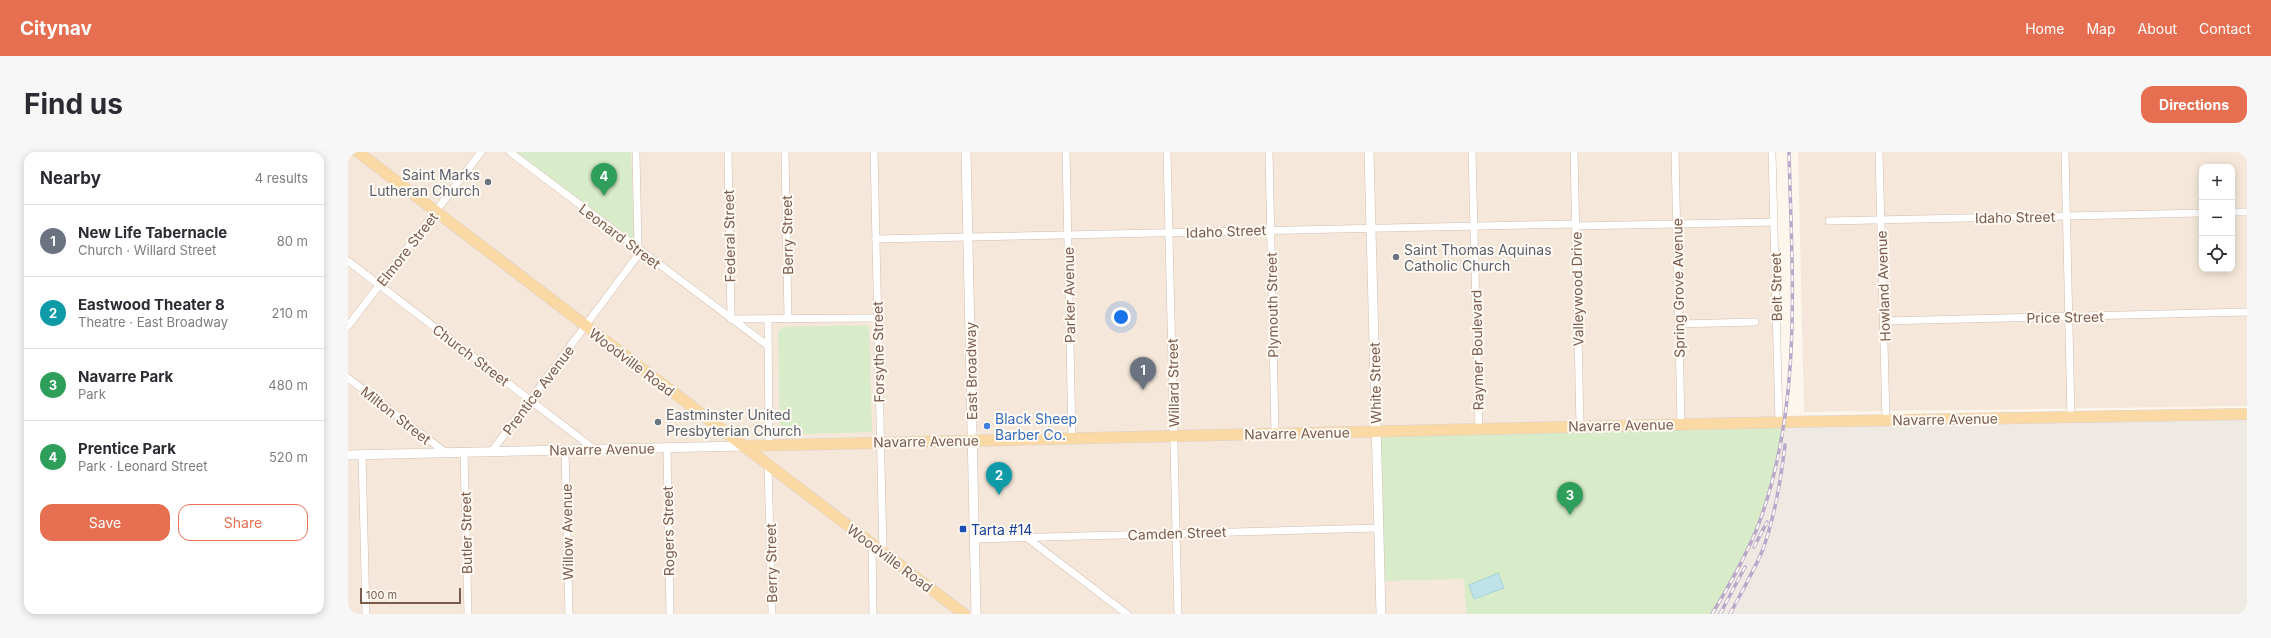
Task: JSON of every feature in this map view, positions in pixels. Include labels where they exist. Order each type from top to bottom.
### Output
[{"type":"main road","name":"Woodville Road","points":[[358,152],[964,614]]},
{"type":"main road","name":"Navarre Avenue","points":[[743,446],[1580,426],[2247,414]]},
{"type":"street","name":"Elmore Street","points":[[348,326],[481,152]]},
{"type":"street","name":"Leonard Street","points":[[510,152],[768,346]]},
{"type":"street","points":[[636,152],[639,250]]},
{"type":"street","name":"Federal Street","points":[[728,152],[731,319]]},
{"type":"street","name":"Berry Street","points":[[785,152],[788,319]]},
{"type":"street","name":"Forsythe Street","points":[[874,152],[882,552]]},
{"type":"street","name":"East Broadway","points":[[966,152],[976,614]]},
{"type":"street","name":"Parker Avenue","points":[[1066,152],[1072,438]]},
{"type":"street","name":"Willard Street","points":[[1167,152],[1178,614]]},
{"type":"street","name":"Plymouth Street","points":[[1268,152],[1275,433]]},
{"type":"street","name":"White Street","points":[[1370,152],[1381,614]]},
{"type":"street","name":"Raymer Boulevard","points":[[1472,152],[1479,429]]},
{"type":"street","name":"Valleywood Drive","points":[[1574,152],[1580,426]]},
{"type":"street","name":"Spring Grove Avenue","points":[[1675,152],[1681,424]]},
{"type":"street","name":"Belt Street","points":[[1772,152],[1779,422]]},
{"type":"street","name":"Howland Avenue","points":[[1879,152],[1886,420]]},
{"type":"street","points":[[2065,152],[2071,417]]},
{"type":"street","points":[[2235,212],[2247,212]]},
{"type":"street","name":"Idaho Street","points":[[1829,221],[2199,213]]},
{"type":"street","name":"Idaho Street","points":[[876,239],[1474,226],[1774,222]]},
{"type":"street","name":"Prentice Avenue","points":[[492,452],[639,250]]},
{"type":"street","name":"Church Street","points":[[348,261],[594,449]]},
{"type":"street","name":"Price Street","points":[[1884,321],[2247,312]]},
{"type":"street","points":[[731,319],[877,318]]},
{"type":"street","points":[[768,319],[769,445]]},
{"type":"street","points":[[1679,324],[1755,322]]},
{"type":"street","name":"Milton Street","points":[[348,378],[445,452]]},
{"type":"street","name":"Navarre Avenue","points":[[348,455],[743,446]]},
{"type":"street","name":"Rogers Street","points":[[667,447],[670,614]]},
{"type":"street","name":"Willow Avenue","points":[[565,450],[569,614]]},
{"type":"street","name":"Butler Street","points":[[464,452],[468,614]]},
{"type":"street","points":[[362,454],[366,614]]},
{"type":"street","name":"Berry Street","points":[[768,465],[772,614]]},
{"type":"street","name":"Camden Street","points":[[974,539],[1379,528]]},
{"type":"street","points":[[1026,537],[1127,614]]},
{"type":"street","points":[[872,544],[873,614]]},
{"type":"shaded area","points":[[348,152],[1775,152],[1779,422],[1464,579],[1466,614],[348,614]]},
{"type":"shaded area","points":[[1798,152],[2247,152],[2247,406],[1804,412]]},
{"type":"shaded area","points":[[2247,414],[2247,614],[1709,614],[1766,503],[1784,422]]},
{"type":"green space","points":[[516,152],[631,152],[634,240]]},
{"type":"green space","points":[[869,325],[872,432],[782,435],[780,432],[778,332],[784,327]]},
{"type":"green space","points":[[1784,422],[1770,487],[1758,525],[1742,559],[1711,614],[1466,614],[1464,579],[1381,581],[1376,431]]},
{"type":"water","points":[[1498,573],[1504,588],[1474,599],[1469,585]]},
{"type":"railway","points":[[1712,614],[1737,571],[1758,526],[1772,481],[1782,435],[1792,341],[1792,246],[1789,152]]},
{"type":"railway","points":[[1730,614],[1763,549],[1771,524],[1777,497],[1785,445]]},
{"type":"railway","points":[[1754,547],[1767,522]]},
{"type":"railway","points":[[1720,614],[1745,567]]},
{"type":"place","name":"Saint Marks Lutheran Church","points":[[488,182]]},
{"type":"place","name":"Prentice Park","points":[[604,196]]},
{"type":"place","name":"Saint Thomas Aquinas Catholic Church","points":[[1396,257]]},
{"type":"place","name":"New Life Tabernacle","points":[[1143,390]]},
{"type":"place","name":"Eastminster United Presbyterian Church","points":[[658,422]]},
{"type":"place","name":"Black Sheep Barber Co.","points":[[987,426]]},
{"type":"place","name":"Eastwood Theater 8","points":[[999,495]]},
{"type":"place","name":"Navarre Park","points":[[1570,515]]},
{"type":"place","name":"Tarta #14","points":[[963,529]]}]
